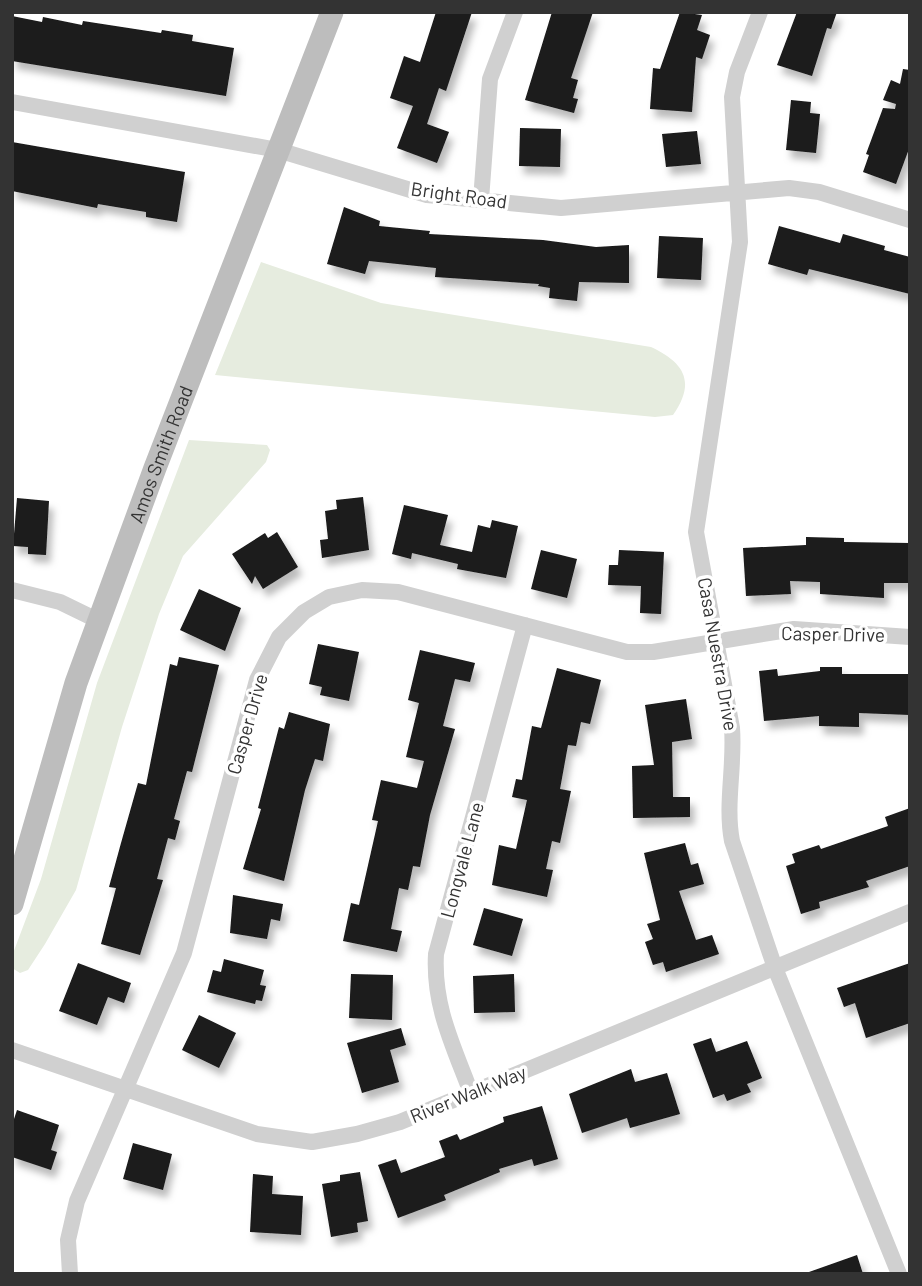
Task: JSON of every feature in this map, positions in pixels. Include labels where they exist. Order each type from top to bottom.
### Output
[{"type":"street","name":"Amos Smith Road","points":[[12,904],[76,683],[332,12]]},
{"type":"street","points":[[481,200],[490,79],[515,12]]},
{"type":"street","name":"Casa Nuestra Drive","points":[[760,12],[737,72],[732,97],[740,242],[696,531],[734,750],[730,832],[775,968],[899,1274]]},
{"type":"street","name":"Bright Road","points":[[12,102],[278,150],[427,195],[561,208],[789,188],[820,192],[910,220]]},
{"type":"street","points":[[12,590],[60,602],[99,621]]},
{"type":"street","name":"Casper Drive","points":[[70,1274],[68,1240],[76,1201],[184,953],[257,680],[279,637],[304,612],[329,597],[362,590],[398,592],[627,652],[653,652],[794,629],[910,636]]},
{"type":"street","name":"Longvale Lane","points":[[471,1093],[434,985],[436,954],[525,625]]},
{"type":"street","name":"River Walk Way","points":[[12,1049],[257,1135],[312,1142],[357,1135],[400,1122],[910,912]]},
{"type":"shaded area","points":[[261,262],[381,303],[651,347],[678,366],[685,382],[684,392],[673,415],[655,417],[215,375]]},
{"type":"shaded area","points":[[189,440],[267,445],[270,450],[266,462],[183,556],[159,614],[122,727],[76,890],[28,970],[20,973],[12,968],[12,956],[41,879],[97,683]]},
{"type":"building","points":[[436,12],[472,12],[446,91],[439,88],[427,124],[449,132],[437,163],[397,148],[413,106],[390,98],[404,56],[420,62]]},
{"type":"building","points":[[552,12],[593,12],[571,78],[578,80],[573,98],[578,99],[574,113],[525,100]]},
{"type":"building","points":[[680,12],[702,15],[697,30],[710,35],[702,59],[696,57],[692,112],[650,109],[653,68],[660,69]]},
{"type":"building","points":[[797,12],[837,12],[831,29],[827,28],[812,76],[777,65]]},
{"type":"building","points":[[12,16],[42,22],[43,17],[82,25],[83,21],[161,33],[162,30],[193,35],[192,41],[234,48],[226,96],[12,61]]},
{"type":"building","points":[[903,69],[910,70],[910,146],[896,184],[863,172],[869,155],[866,154],[883,108],[895,109],[896,104],[883,100],[891,80],[900,84]]},
{"type":"building","points":[[791,100],[811,102],[810,113],[820,114],[816,153],[786,150]]},
{"type":"building","points":[[520,128],[561,129],[560,167],[519,166]]},
{"type":"building","points":[[697,131],[701,164],[666,167],[662,134]]},
{"type":"building","points":[[12,142],[185,172],[177,222],[146,217],[146,212],[98,204],[97,208],[12,191]]},
{"type":"building","points":[[344,207],[380,221],[379,226],[430,231],[429,234],[543,240],[596,247],[629,245],[629,283],[579,282],[577,301],[549,298],[550,288],[538,286],[539,284],[435,277],[436,268],[369,261],[365,274],[327,264]]},
{"type":"building","points":[[779,226],[840,243],[843,234],[885,246],[884,250],[910,257],[910,294],[809,269],[807,275],[768,264]]},
{"type":"building","points":[[659,236],[703,238],[701,280],[657,278]]},
{"type":"building","points":[[363,497],[369,550],[322,558],[320,540],[328,539],[325,511],[337,509],[336,500]]},
{"type":"building","points":[[17,498],[49,501],[46,555],[28,554],[28,547],[13,546]]},
{"type":"building","points":[[404,505],[448,515],[440,545],[472,552],[478,525],[490,528],[492,520],[518,526],[506,578],[457,569],[458,564],[412,553],[411,559],[392,554]]},
{"type":"building","points":[[277,532],[298,567],[263,589],[255,576],[252,584],[232,554],[265,533],[268,538]]},
{"type":"building","points":[[806,537],[844,538],[844,542],[910,543],[910,583],[884,583],[884,598],[820,594],[820,582],[790,581],[791,594],[746,596],[743,548],[806,545]]},
{"type":"building","points":[[541,550],[577,559],[567,598],[531,589]]},
{"type":"building","points":[[619,550],[664,552],[661,614],[640,613],[641,586],[608,585],[609,565],[618,565]]},
{"type":"building","points":[[199,589],[241,608],[225,651],[180,630]]},
{"type":"building","points":[[318,644],[359,652],[349,701],[320,695],[322,687],[309,684]]},
{"type":"building","points":[[420,650],[475,663],[470,682],[455,679],[443,726],[455,729],[430,815],[420,867],[413,866],[408,890],[399,888],[391,929],[402,931],[397,952],[343,941],[351,903],[359,905],[378,821],[372,820],[381,780],[417,788],[424,761],[406,757],[419,703],[408,700]]},
{"type":"building","points":[[179,657],[219,665],[192,772],[187,771],[174,819],[180,821],[175,840],[168,838],[157,879],[163,880],[140,955],[101,944],[116,888],[109,887],[138,783],[146,785],[170,664],[177,666]]},
{"type":"building","points":[[820,667],[842,667],[842,674],[910,674],[910,715],[859,713],[859,727],[819,726],[819,716],[764,721],[759,671],[777,669],[778,676],[820,671]]},
{"type":"building","points":[[557,668],[601,680],[590,724],[581,722],[576,746],[568,745],[560,789],[571,791],[560,843],[552,841],[546,869],[553,870],[547,897],[492,885],[499,845],[516,849],[527,800],[512,797],[516,779],[522,780],[532,726],[541,728]]},
{"type":"building","points":[[686,699],[692,739],[672,742],[673,797],[690,797],[690,817],[633,818],[632,766],[654,765],[645,705]]},
{"type":"building","points":[[289,712],[330,724],[323,761],[315,759],[305,790],[284,881],[243,869],[261,809],[258,808],[279,727],[284,729]]},
{"type":"building","points":[[910,808],[910,866],[866,881],[869,887],[819,902],[820,908],[801,914],[786,866],[795,863],[792,854],[819,845],[821,849],[888,826],[885,817]]},
{"type":"building","points":[[685,843],[691,865],[698,863],[704,884],[679,891],[696,940],[712,935],[719,954],[666,972],[663,962],[653,965],[645,942],[653,939],[647,924],[660,920],[644,853]]},
{"type":"building","points":[[233,895],[283,904],[280,921],[271,919],[267,939],[230,933]]},
{"type":"building","points":[[484,908],[523,919],[512,956],[473,945]]},
{"type":"building","points":[[224,959],[264,970],[260,985],[266,986],[262,1001],[256,1000],[255,1004],[207,992],[213,970],[221,972]]},
{"type":"building","points":[[78,963],[131,983],[124,1003],[108,997],[97,1025],[59,1011]]},
{"type":"building","points":[[910,963],[910,1023],[866,1038],[855,1003],[844,1007],[837,988]]},
{"type":"building","points":[[351,974],[393,975],[392,1020],[349,1018]]},
{"type":"building","points":[[514,974],[515,1012],[474,1013],[473,976]]},
{"type":"building","points":[[199,1015],[236,1033],[219,1068],[182,1050]]},
{"type":"building","points":[[401,1028],[406,1045],[390,1050],[399,1082],[362,1093],[347,1043]]},
{"type":"building","points":[[711,1038],[716,1052],[747,1041],[762,1078],[747,1084],[751,1092],[727,1101],[724,1094],[713,1098],[693,1044]]},
{"type":"building","points":[[631,1069],[635,1082],[667,1073],[680,1114],[630,1128],[627,1118],[582,1133],[569,1094]]},
{"type":"building","points":[[542,1106],[558,1159],[534,1166],[532,1159],[499,1169],[500,1172],[444,1195],[446,1200],[398,1218],[378,1165],[396,1159],[401,1173],[445,1157],[439,1141],[457,1134],[460,1140],[504,1122],[503,1117]]},
{"type":"building","points":[[17,1110],[59,1125],[51,1150],[57,1152],[51,1170],[12,1157],[12,1125]]},
{"type":"building","points":[[133,1143],[172,1154],[163,1190],[123,1179]]},
{"type":"building","points":[[360,1172],[368,1221],[357,1223],[358,1232],[331,1237],[322,1184],[340,1181],[340,1175]]},
{"type":"building","points":[[253,1174],[273,1176],[272,1194],[303,1196],[301,1235],[250,1232]]},
{"type":"building","points":[[857,1255],[863,1274],[809,1274],[809,1272]]}]
